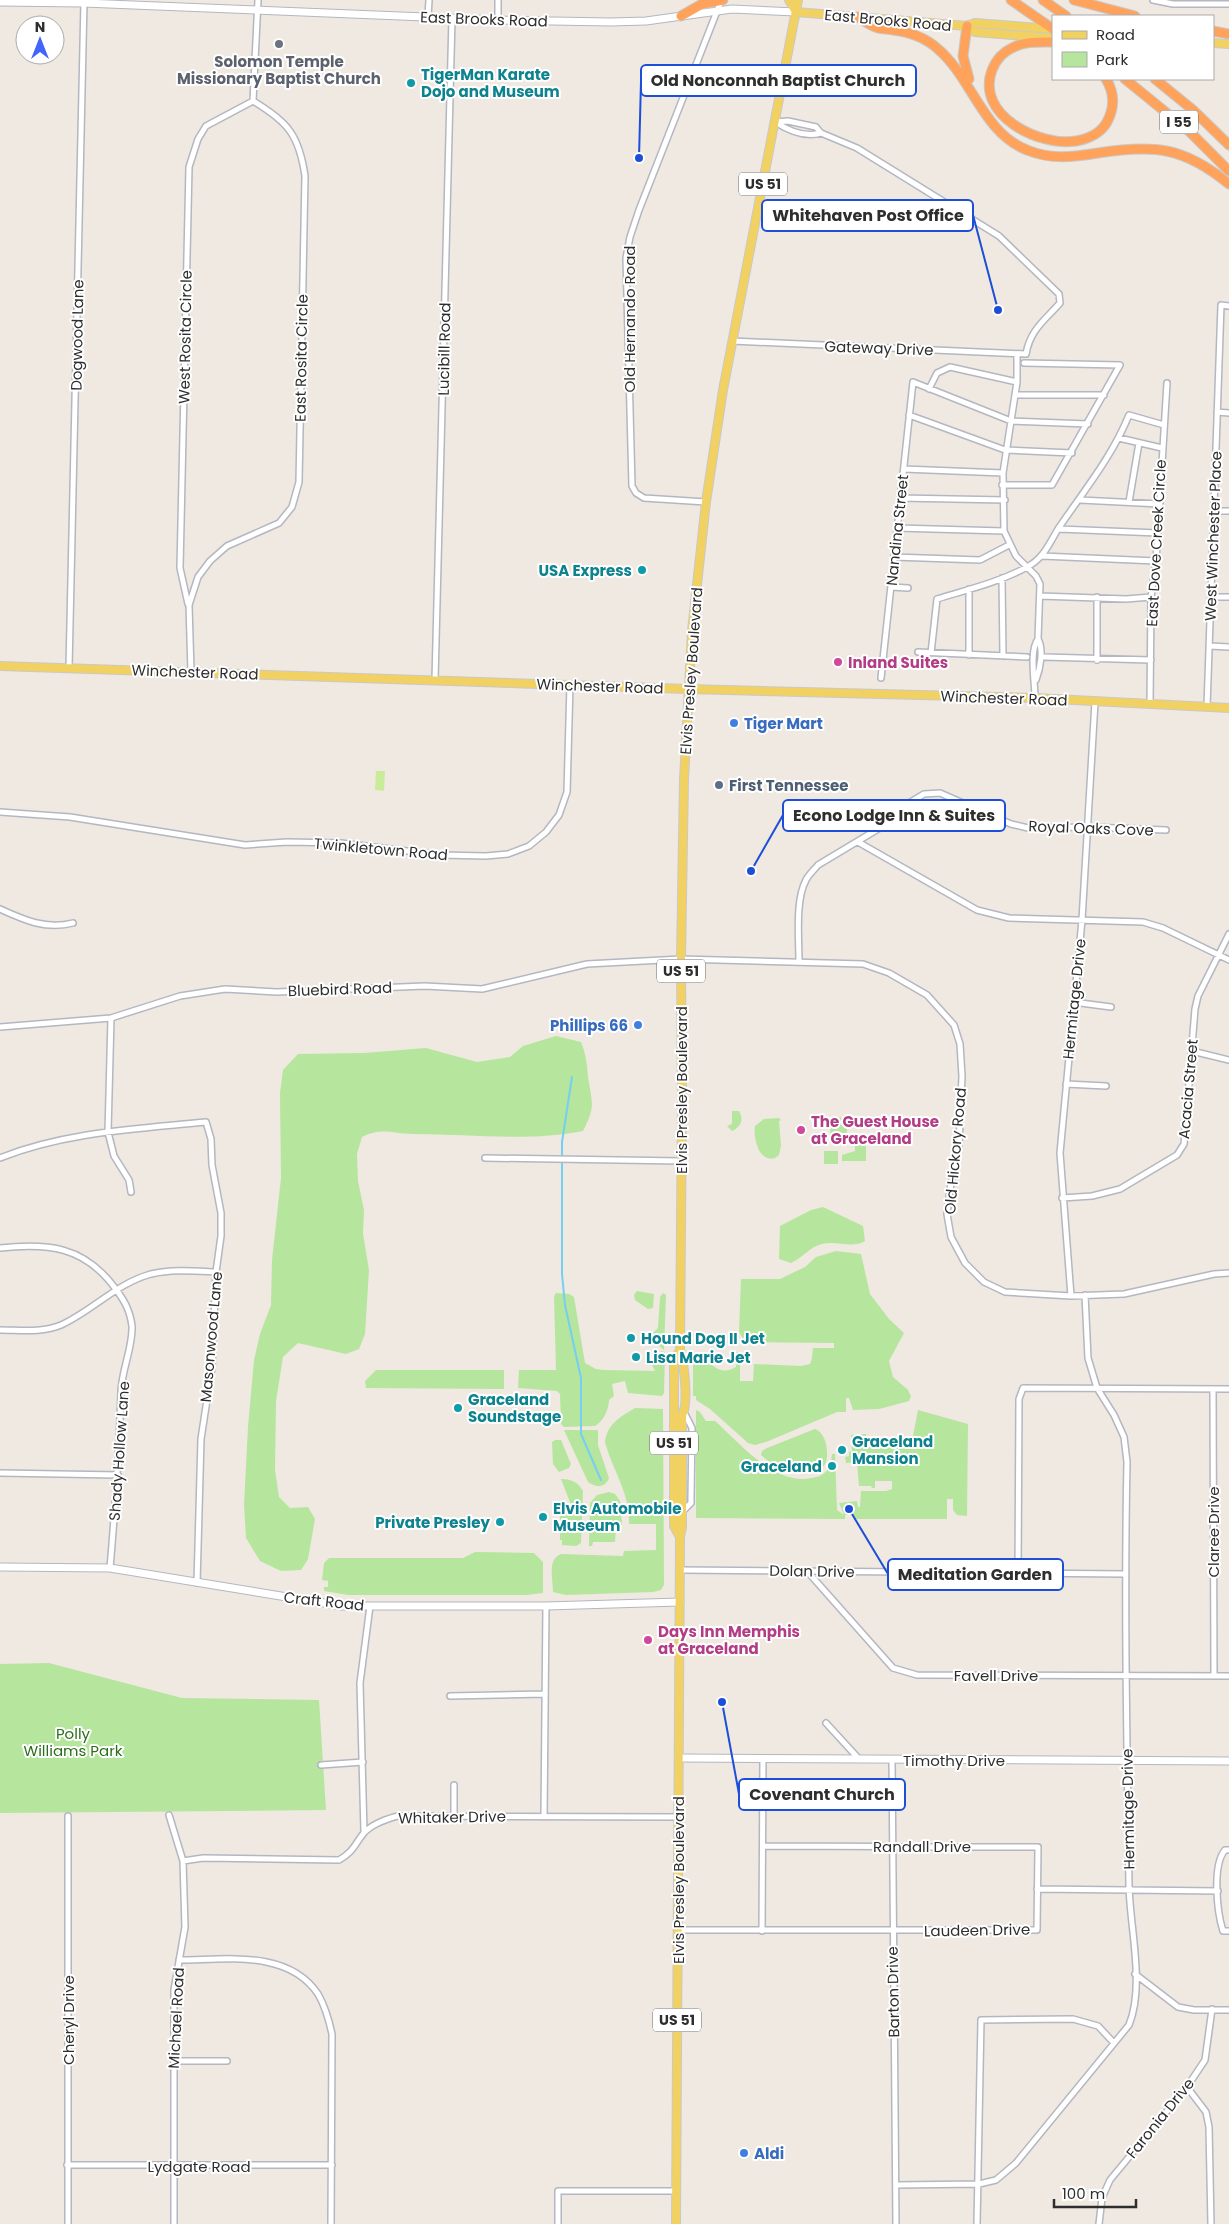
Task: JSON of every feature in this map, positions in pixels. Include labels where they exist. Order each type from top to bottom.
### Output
[{"type":"highway","points":[[681,16],[702,4],[722,0]]},
{"type":"highway","points":[[1011,0],[1052,28]]},
{"type":"highway","points":[[1043,0],[1064,15]]},
{"type":"highway","points":[[1074,0],[1131,15]]},
{"type":"highway","points":[[858,17],[878,28],[901,31],[932,44],[959,70],[998,130],[1017,146],[1046,156],[1067,157],[1129,148],[1165,150],[1203,165],[1229,184]]},
{"type":"highway","points":[[968,26],[963,44],[964,63],[978,101]]},
{"type":"highway","points":[[1214,31],[1229,34]]},
{"type":"highway","points":[[1052,40],[1012,47],[999,58],[991,72],[990,87],[994,102],[1004,116],[1017,128],[1035,137],[1059,142],[1080,140],[1096,134],[1107,122],[1112,106],[1113,97],[1106,80]]},
{"type":"highway","name":"I 55","points":[[1125,80],[1190,132],[1229,171]]},
{"type":"highway","name":"I 55","points":[[1156,80],[1193,110],[1229,145]]},
{"type":"main road","points":[[789,0],[796,12]]},
{"type":"main road","name":"Elvis Presley Boulevard","points":[[676,2224],[680,1537],[682,1527],[682,1415],[684,1412],[683,1362],[680,1350],[681,959],[688,689],[706,502],[732,341],[798,0]]},
{"type":"main road","name":"East Brooks Road","points":[[796,12],[968,26],[975,22],[1052,29]]},
{"type":"main road","name":"East Brooks Road","points":[[968,26],[974,32],[1052,40]]},
{"type":"main road","points":[[1214,43],[1229,44]]},
{"type":"main road","name":"Winchester Road","points":[[0,666],[688,689],[1035,698],[1229,708]]},
{"type":"main road","name":"Elvis Presley Boulevard","points":[[680,1350],[674,1361],[674,1526],[680,1537]]},
{"type":"street","points":[[253,100],[258,0]]},
{"type":"street","points":[[428,17],[429,0]]},
{"type":"street","points":[[498,0],[498,20]]},
{"type":"street","name":"Old Hernando Road","points":[[706,502],[644,498],[636,493],[632,486],[626,258],[630,237],[639,210],[722,0]]},
{"type":"street","points":[[1153,0],[1168,4],[1202,2],[1229,4]]},
{"type":"street","name":"East Brooks Road","points":[[0,2],[95,2],[257,11],[498,20],[626,22],[717,10],[741,9],[796,12]]},
{"type":"street","name":"Dogwood Lane","points":[[69,668],[84,2]]},
{"type":"street","name":"Lucibill Road","points":[[435,680],[452,18]]},
{"type":"street","name":"East Rosita Circle","points":[[191,672],[189,605],[198,577],[210,561],[227,546],[279,523],[292,507],[299,482],[305,176],[301,151],[289,129],[274,114],[253,100]]},
{"type":"street","name":"West Rosita Circle","points":[[189,605],[180,568],[189,167],[198,138],[206,126],[253,100]]},
{"type":"street","points":[[788,121],[816,127],[821,133],[813,136],[789,131],[775,122],[788,121]]},
{"type":"street","name":"Gateway Drive","points":[[732,341],[1026,354],[1030,338],[1035,329],[1060,303],[1059,294],[999,236],[866,153],[821,133]]},
{"type":"street","name":"West Winchester Place","points":[[1207,707],[1220,306],[1229,306]]},
{"type":"street","points":[[1017,354],[1017,382],[1005,450],[1002,485],[1005,500],[1004,531],[1009,545],[1039,580],[1038,639],[1041,644],[1040,670],[1035,682],[1035,698]]},
{"type":"street","points":[[1002,485],[1052,485],[1072,453],[1120,365],[1024,363]]},
{"type":"street","points":[[1017,382],[950,367],[937,373],[929,389],[1011,420],[1088,424]]},
{"type":"street","name":"Nandina Street","points":[[882,678],[913,382],[929,389]]},
{"type":"street","name":"East Dove Creek Circle","points":[[1150,704],[1151,597],[1156,561],[1167,382]]},
{"type":"street","points":[[1015,395],[1104,395]]},
{"type":"street","points":[[1217,412],[1229,413]]},
{"type":"street","points":[[909,415],[1005,450],[1072,453]]},
{"type":"street","points":[[931,653],[937,599],[1002,578],[1027,567],[1042,556],[1119,438],[1128,415],[1164,425]]},
{"type":"street","points":[[1119,438],[1162,448]]},
{"type":"street","points":[[1129,502],[1139,444]]},
{"type":"street","points":[[904,469],[1003,473]]},
{"type":"street","points":[[900,498],[1005,500]]},
{"type":"street","points":[[1080,500],[1160,504]]},
{"type":"street","points":[[1214,511],[1229,511]]},
{"type":"street","points":[[897,528],[1004,531]]},
{"type":"street","points":[[1058,529],[1158,533]]},
{"type":"street","points":[[894,557],[980,560],[1009,545]]},
{"type":"street","points":[[1042,556],[1156,561]]},
{"type":"street","points":[[1002,578],[1002,656]]},
{"type":"street","points":[[891,587],[908,588]]},
{"type":"street","points":[[969,589],[969,654]]},
{"type":"street","points":[[1040,596],[1126,599],[1151,597]]},
{"type":"street","points":[[1097,597],[1097,660]]},
{"type":"street","points":[[1211,597],[1229,598]]},
{"type":"street","points":[[1210,646],[1229,647]]},
{"type":"street","points":[[918,652],[1027,657]]},
{"type":"street","points":[[1039,657],[1151,660]]},
{"type":"street","name":"Twinkletown Road","points":[[0,812],[70,817],[245,845],[287,842],[342,843],[440,855],[486,856],[508,854],[528,846],[546,832],[559,815],[567,792],[570,685]]},
{"type":"street","name":"Hermitage Drive","points":[[1071,1296],[1060,1153],[1082,920],[1095,702]]},
{"type":"street","name":"Royal Oaks Cove","points":[[799,962],[800,899],[805,880],[818,865],[883,826],[909,803],[924,794],[940,793],[1011,824],[1028,828],[1089,827],[1166,830]]},
{"type":"street","points":[[858,842],[978,910],[1009,918],[1142,922],[1163,928],[1229,960]]},
{"type":"street","points":[[0,909],[24,920],[44,925],[61,926],[73,924]]},
{"type":"street","name":"Acacia Street","points":[[1062,1198],[1092,1196],[1120,1189],[1177,1155],[1184,1144],[1195,1009],[1198,996],[1229,934]]},
{"type":"street","name":"Old Hickory Road","points":[[681,959],[863,964],[889,974],[927,995],[944,1011],[954,1025],[960,1044],[962,1076],[959,1145],[947,1214],[951,1237],[965,1263],[984,1282],[1004,1292],[1071,1296],[1124,1294],[1214,1274],[1229,1273]]},
{"type":"street","name":"Bluebird Road","points":[[0,1027],[111,1018],[180,996],[225,989],[277,992],[416,986],[482,989],[587,964],[681,959]]},
{"type":"street","points":[[1073,1002],[1111,1007]]},
{"type":"street","points":[[111,1018],[108,1132],[114,1156],[129,1180],[131,1192]]},
{"type":"street","points":[[1192,1051],[1229,1060]]},
{"type":"street","points":[[1066,1084],[1106,1086]]},
{"type":"street","name":"Masonwood Lane","points":[[108,1132],[206,1122],[211,1139],[212,1165],[221,1213],[221,1236],[216,1272],[212,1367],[201,1439],[197,1584]]},
{"type":"street","points":[[0,1158],[25,1148],[108,1132]]},
{"type":"street","points":[[486,1158],[681,1161]]},
{"type":"street","name":"Shady Hollow Lane","points":[[0,1248],[41,1245],[65,1250],[98,1268],[117,1290],[129,1309],[132,1327],[121,1386],[118,1475],[110,1568]]},
{"type":"street","points":[[0,1330],[36,1331],[60,1325],[117,1290],[150,1274],[170,1271],[216,1272]]},
{"type":"street","name":"Hermitage Drive","points":[[896,2185],[979,2184],[996,2180],[1016,2163],[1129,2025],[1134,2012],[1135,1974],[1129,1890],[1126,1675],[1125,1574],[1128,1462],[1124,1437],[1114,1415],[1097,1388],[1088,1358],[1085,1295]]},
{"type":"street","points":[[1018,1573],[1019,1399],[1023,1388],[1229,1389]]},
{"type":"street","name":"Claree Drive","points":[[1213,1389],[1214,1676]]},
{"type":"street","points":[[0,1473],[118,1475]]},
{"type":"street","name":"Craft Road","points":[[0,1567],[110,1568],[197,1584],[342,1606],[546,1606],[680,1602]]},
{"type":"street","name":"Dolan Drive","points":[[680,1570],[1125,1574]]},
{"type":"street","name":"Favell Drive","points":[[806,1571],[893,1668],[917,1675],[1229,1676]]},
{"type":"street","points":[[364,1832],[360,1683],[370,1606]]},
{"type":"street","points":[[544,1816],[546,1606]]},
{"type":"street","points":[[450,1696],[545,1694]]},
{"type":"street","points":[[826,1723],[859,1760]]},
{"type":"street","name":"Timothy Drive","points":[[679,1758],[1229,1761]]},
{"type":"street","points":[[762,1931],[764,1759]]},
{"type":"street","name":"Barton Drive","points":[[892,1760],[896,2224]]},
{"type":"street","points":[[321,1765],[363,1762]]},
{"type":"street","points":[[454,1785],[454,1816]]},
{"type":"street","name":"Michael Road","points":[[169,1815],[183,1861],[185,1927],[174,1990],[174,2224]]},
{"type":"street","name":"Cheryl Drive","points":[[68,1816],[68,2224]]},
{"type":"street","name":"Whitaker Drive","points":[[183,1861],[203,1858],[339,1860],[349,1855],[364,1832],[380,1821],[397,1816],[679,1817]]},
{"type":"street","name":"Randall Drive","points":[[763,1846],[1038,1847],[1037,1889]]},
{"type":"street","points":[[1229,1850],[1225,1850],[1219,1857],[1218,1891],[1218,1915],[1223,1931],[1229,1931]]},
{"type":"street","points":[[1037,1889],[1218,1891]]},
{"type":"street","name":"Laudeen Drive","points":[[678,1930],[1038,1930],[1037,1889]]},
{"type":"street","points":[[179,1960],[251,1960],[276,1964],[300,1976],[317,1994],[327,2015],[332,2034],[331,2224]]},
{"type":"street","points":[[1135,1974],[1178,2007],[1194,2010],[1229,2010]]},
{"type":"street","name":"Faronia Drive","points":[[1099,2224],[1102,2198],[1110,2180],[1187,2087],[1205,2060],[1212,2009]]},
{"type":"street","points":[[977,2224],[981,2020],[1072,2019],[1098,2026],[1114,2043]]},
{"type":"street","points":[[174,2061],[227,2061]]},
{"type":"street","points":[[1187,2087],[1206,2112],[1209,2127],[1211,2224]]},
{"type":"street","name":"Lydgate Road","points":[[67,2165],[332,2165]]},
{"type":"street","points":[[558,2224],[558,2191],[675,2191]]},
{"type":"green space","points":[[376,771],[385,771],[384,791],[375,790]]},
{"type":"green space","points":[[556,1036],[581,1042],[584,1051],[592,1104],[590,1116],[583,1131],[520,1137],[376,1132],[362,1137],[357,1154],[358,1181],[364,1210],[363,1234],[369,1270],[365,1334],[359,1349],[346,1354],[298,1343],[283,1357],[276,1401],[275,1470],[279,1497],[290,1508],[308,1507],[315,1519],[308,1559],[301,1570],[281,1571],[260,1561],[246,1538],[244,1505],[254,1360],[260,1334],[271,1305],[272,1260],[281,1178],[280,1093],[283,1070],[298,1054],[364,1053],[426,1048],[477,1062],[510,1057],[523,1046]]},
{"type":"green space","points":[[732,1111],[739,1111],[741,1123],[732,1131],[727,1126],[732,1124]]},
{"type":"green space","points":[[837,1117],[843,1118],[848,1125],[846,1137],[840,1141],[833,1139],[830,1131],[833,1119]]},
{"type":"green space","points":[[779,1118],[781,1120],[779,1121],[781,1146],[779,1155],[769,1159],[758,1148],[755,1126],[764,1119]]},
{"type":"green space","points":[[855,1143],[866,1143],[866,1161],[842,1161],[842,1155],[855,1151]]},
{"type":"green space","points":[[824,1151],[838,1151],[838,1164],[824,1164]]},
{"type":"green space","points":[[823,1207],[863,1226],[865,1241],[855,1244],[822,1244],[791,1263],[779,1259],[780,1226],[811,1210]]},
{"type":"green space","points":[[836,1251],[861,1254],[870,1294],[889,1319],[904,1333],[889,1361],[893,1377],[908,1390],[911,1396],[909,1401],[879,1409],[853,1410],[849,1398],[846,1398],[846,1412],[837,1412],[766,1442],[755,1445],[748,1443],[710,1409],[696,1400],[696,1396],[693,1396],[693,1358],[704,1360],[718,1369],[729,1370],[736,1367],[736,1352],[740,1352],[740,1381],[753,1381],[754,1364],[801,1366],[810,1364],[813,1348],[834,1348],[834,1343],[745,1342],[739,1332],[741,1279],[780,1279],[805,1267],[816,1257]]},
{"type":"green space","points":[[637,1291],[654,1294],[653,1308],[648,1309],[635,1300],[634,1295]]},
{"type":"green space","points":[[556,1293],[569,1294],[574,1297],[585,1363],[596,1369],[655,1371],[652,1365],[658,1361],[661,1351],[665,1352],[664,1393],[662,1396],[628,1393],[625,1381],[612,1384],[614,1396],[609,1400],[601,1422],[595,1426],[564,1427],[561,1424],[560,1394],[557,1391],[518,1388],[519,1370],[556,1370],[554,1296]]},
{"type":"green space","points":[[663,1293],[666,1295],[664,1350],[649,1337],[658,1328],[660,1297]]},
{"type":"green space","points":[[376,1370],[504,1370],[504,1389],[366,1388],[365,1381]]},
{"type":"green space","points":[[635,1408],[663,1409],[664,1585],[661,1590],[653,1592],[566,1595],[553,1592],[552,1565],[554,1560],[561,1554],[623,1556],[624,1551],[656,1550],[656,1524],[629,1524],[627,1502],[605,1442],[611,1426],[619,1418]]},
{"type":"green space","points":[[696,1410],[700,1412],[706,1421],[715,1421],[759,1461],[784,1476],[798,1479],[817,1477],[827,1470],[832,1454],[835,1454],[837,1510],[844,1515],[839,1503],[857,1501],[858,1507],[860,1507],[861,1491],[886,1491],[892,1489],[892,1481],[875,1481],[875,1488],[859,1486],[857,1462],[846,1463],[845,1457],[849,1456],[849,1452],[852,1451],[851,1435],[866,1434],[866,1440],[891,1440],[890,1438],[913,1436],[918,1410],[968,1424],[967,1516],[957,1515],[953,1510],[953,1499],[947,1499],[947,1519],[854,1519],[853,1515],[845,1515],[845,1519],[696,1518]]},
{"type":"green space","points":[[815,1429],[819,1431],[825,1440],[827,1452],[827,1458],[823,1467],[816,1472],[800,1474],[791,1472],[782,1469],[761,1455],[762,1451],[767,1448]]},
{"type":"green space","points":[[564,1430],[598,1430],[598,1445],[609,1478],[605,1484],[597,1486],[588,1482]]},
{"type":"green space","points":[[561,1440],[571,1464],[569,1468],[559,1472],[553,1464],[552,1442]]},
{"type":"green space","points":[[561,1479],[574,1482],[583,1491],[581,1543],[576,1546],[562,1545],[562,1540],[560,1540],[560,1510],[571,1505]]},
{"type":"green space","points":[[609,1492],[615,1494],[620,1501],[622,1525],[616,1526],[615,1542],[593,1542],[592,1546],[589,1546],[590,1503],[597,1495]]},
{"type":"green space","points":[[475,1552],[534,1553],[543,1562],[543,1593],[527,1595],[348,1595],[324,1591],[324,1587],[328,1587],[328,1581],[322,1580],[324,1563],[329,1558],[463,1558]]},
{"type":"green space","name":"Polly Williams Park","points":[[49,1663],[182,1698],[319,1700],[326,1810],[0,1813],[0,1664]]},
{"type":"waterway","points":[[572,1077],[562,1142],[562,1274],[565,1305],[581,1378],[581,1434],[601,1480]]},
{"type":"place","name":"Solomon Temple Missionary Baptist Church","points":[[279,44]]},
{"type":"place","name":"TigerMan Karate Dojo and Museum","points":[[411,83]]},
{"type":"place","name":"Old Nonconnah Baptist Church","points":[[639,158]]},
{"type":"place","name":"Whitehaven Post Office","points":[[998,310]]},
{"type":"place","name":"USA Express","points":[[642,570]]},
{"type":"place","name":"Inland Suites","points":[[838,662]]},
{"type":"place","name":"Tiger Mart","points":[[734,723]]},
{"type":"place","name":"First Tennessee","points":[[719,785]]},
{"type":"place","name":"Econo Lodge Inn & Suites","points":[[751,871]]},
{"type":"place","name":"Phillips 66","points":[[638,1025]]},
{"type":"place","name":"The Guest House at Graceland","points":[[801,1130]]},
{"type":"place","name":"Hound Dog II Jet","points":[[631,1338]]},
{"type":"place","name":"Lisa Marie Jet","points":[[636,1357]]},
{"type":"place","name":"Graceland Soundstage","points":[[458,1408]]},
{"type":"place","name":"Graceland Mansion","points":[[842,1450]]},
{"type":"place","name":"Graceland","points":[[832,1466]]},
{"type":"place","name":"Meditation Garden","points":[[849,1509]]},
{"type":"place","name":"Elvis Automobile Museum","points":[[543,1517]]},
{"type":"place","name":"Private Presley","points":[[500,1522]]},
{"type":"place","name":"Days Inn Memphis at Graceland","points":[[648,1640]]},
{"type":"place","name":"Covenant Church","points":[[722,1702]]},
{"type":"place","name":"Aldi","points":[[744,2153]]}]
